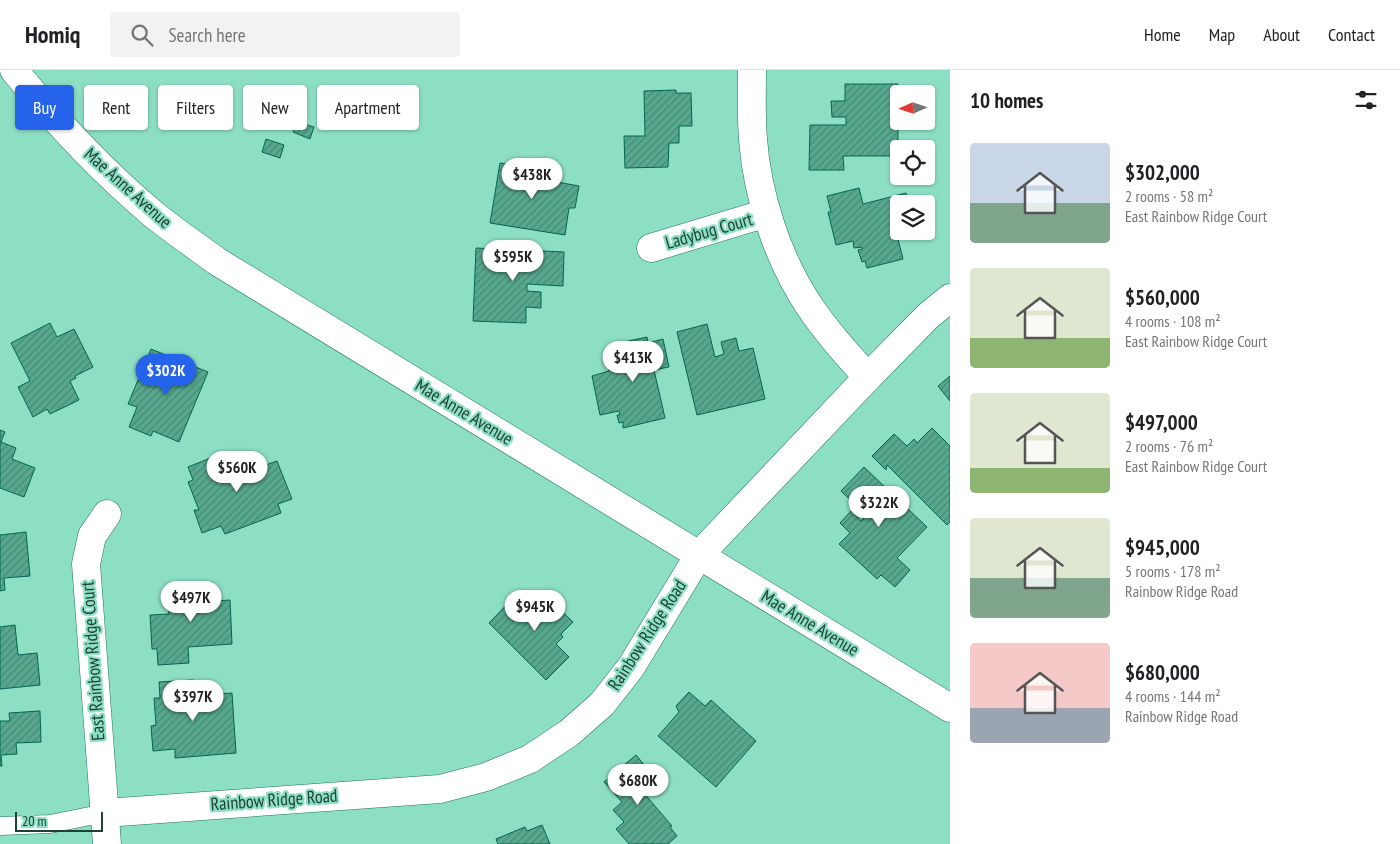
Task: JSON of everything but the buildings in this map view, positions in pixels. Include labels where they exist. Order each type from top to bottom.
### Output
[{"type":"street","name":"Mae Anne Avenue","points":[[14,70],[46,110],[100,167],[154,215],[218,262],[950,708]]},
{"type":"street","points":[[752,70],[753,139],[762,192],[784,260],[809,306],[839,347],[868,377]]},
{"type":"street","name":"Ladybug Court","points":[[651,248],[768,213]]},
{"type":"street","name":"Rainbow Ridge Road","points":[[104,812],[440,789],[486,778],[530,759],[569,733],[602,704],[630,667],[699,555],[868,377],[928,316],[950,298]]},
{"type":"street","name":"East Rainbow Ridge Court","points":[[107,514],[92,536],[86,564],[107,844]]},
{"type":"lane","points":[[0,826],[50,824],[104,812]]}]
